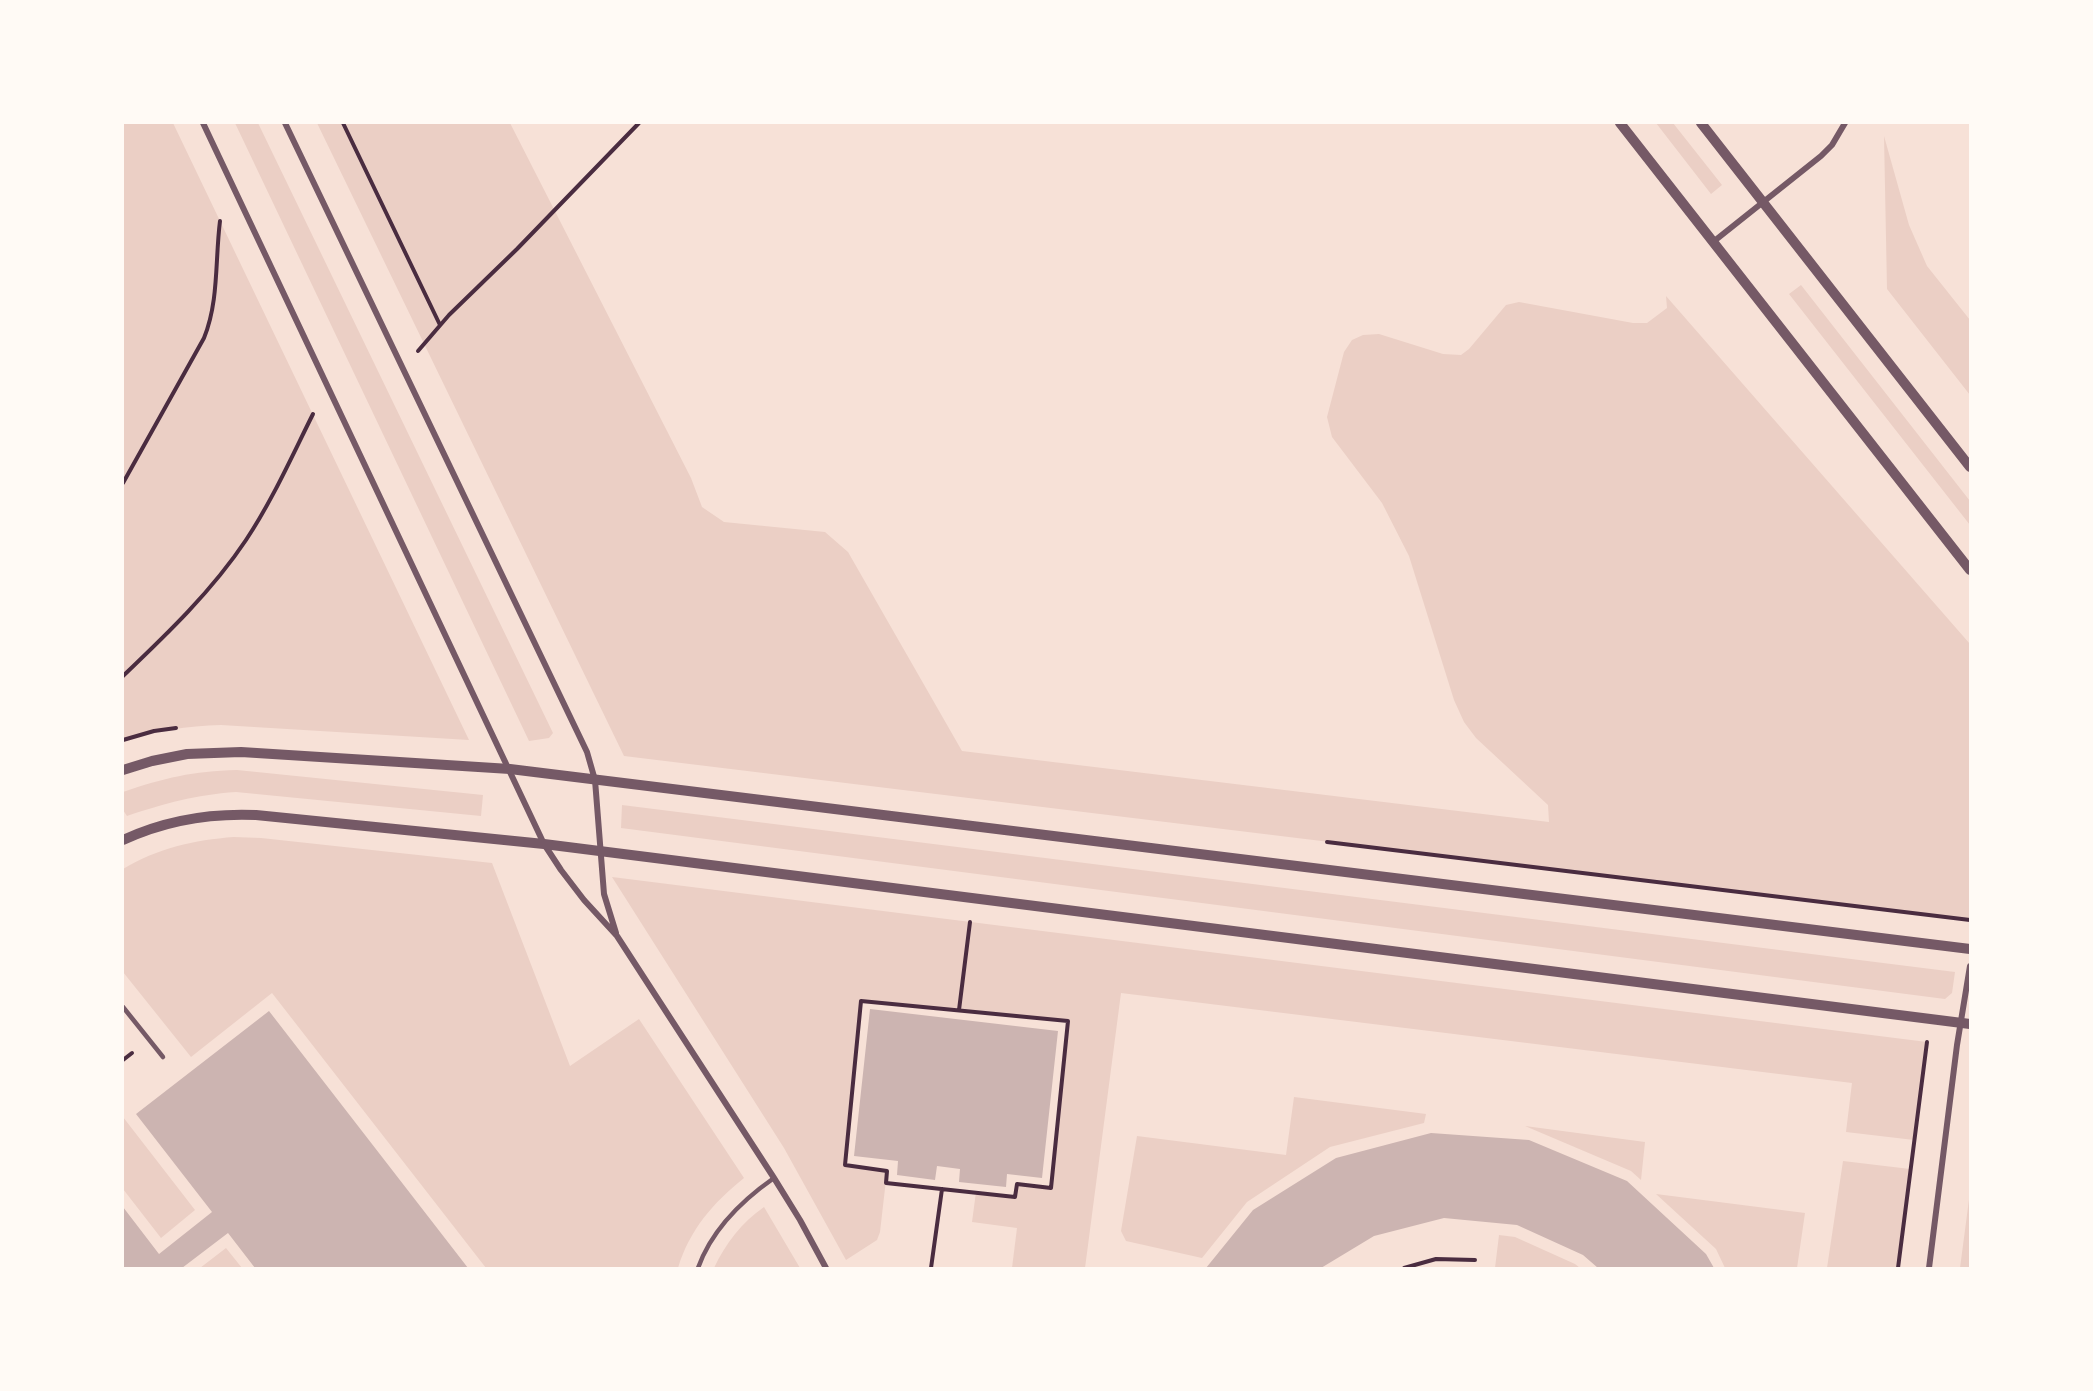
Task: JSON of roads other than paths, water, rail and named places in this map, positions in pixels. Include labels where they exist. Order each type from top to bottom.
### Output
[{"type":"street","points":[[202,123],[544,844],[561,870],[617,936],[774,1178],[826,1268]]},
{"type":"street","points":[[285,123],[587,752],[595,780],[604,894],[617,936]]},
{"type":"street","points":[[1620,123],[1970,570]]},
{"type":"street","points":[[1701,123],[1970,467]]},
{"type":"street","points":[[1713,242],[1821,156],[1837,139],[1845,123]]},
{"type":"street","points":[[123,771],[152,761],[187,754],[241,752],[510,769],[1970,949]]},
{"type":"street","points":[[123,840],[146,830],[200,816],[256,814],[544,844],[1965,1023]]},
{"type":"street","points":[[1929,1268],[1965,1023],[1970,966]]},
{"type":"lane","points":[[123,1007],[163,1057]]},
{"type":"lane","points":[[698,1268],[708,1246],[727,1218],[754,1192],[774,1178]]}]
